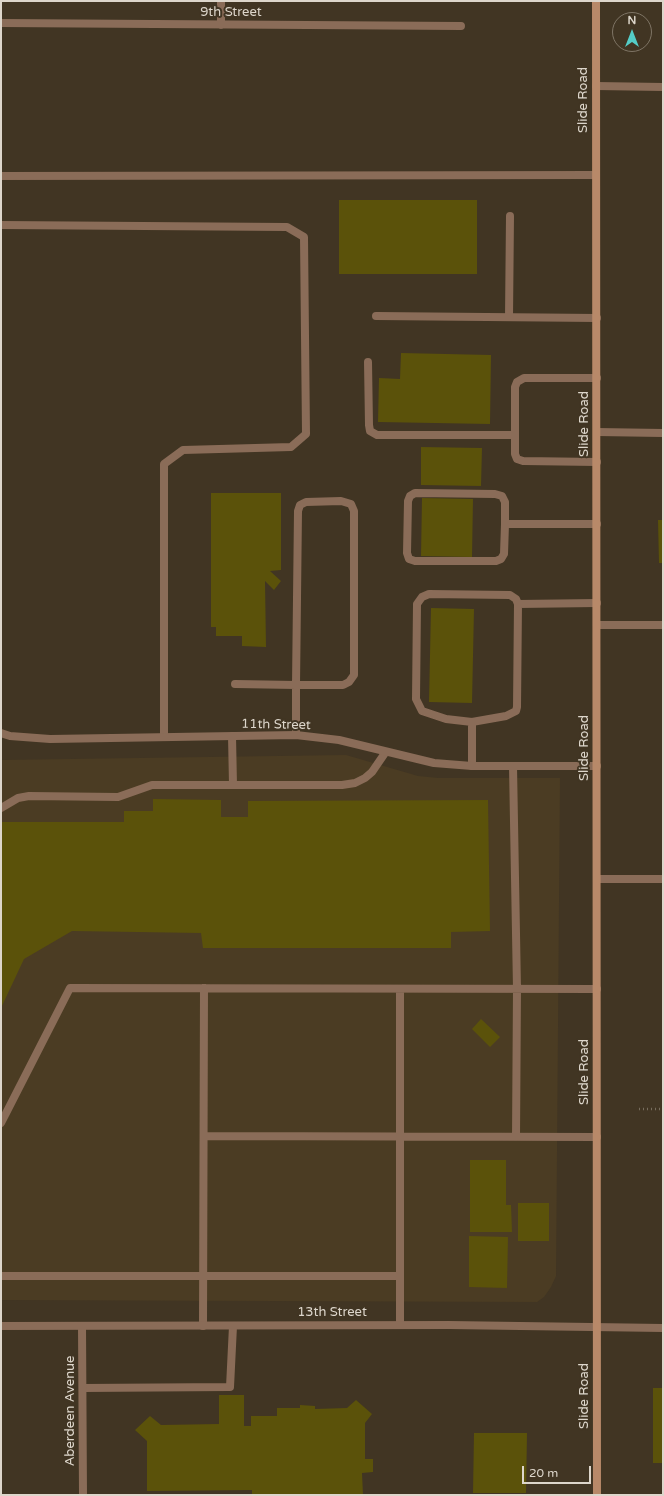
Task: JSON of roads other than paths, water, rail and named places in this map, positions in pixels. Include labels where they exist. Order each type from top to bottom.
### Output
[{"type":"main road","name":"Slide Road","points":[[596,1],[597,1495]]},
{"type":"street","points":[[221,1],[221,25]]},
{"type":"street","name":"9th Street","points":[[1,22],[461,26]]},
{"type":"street","points":[[596,86],[663,86]]},
{"type":"street","points":[[1,176],[596,176]]},
{"type":"street","points":[[509,317],[510,216]]},
{"type":"street","points":[[1,225],[287,227],[304,237],[306,434],[291,447],[183,450],[164,464],[164,737]]},
{"type":"street","points":[[376,316],[597,318]]},
{"type":"street","points":[[368,362],[369,425],[370,431],[377,435],[515,436]]},
{"type":"street","points":[[597,378],[524,378],[518,382],[515,387],[515,454],[518,459],[523,461],[597,462]]},
{"type":"street","points":[[597,432],[663,433]]},
{"type":"street","points":[[415,493],[495,494],[502,496],[505,502],[505,524],[504,554],[501,559],[496,561],[415,561],[409,559],[407,552],[408,501],[410,496],[415,493]]},
{"type":"street","points":[[235,684],[296,685],[343,685],[349,682],[354,675],[354,511],[351,504],[341,501],[306,502],[300,505],[298,511],[296,685],[296,735]]},
{"type":"street","points":[[505,524],[597,524]]},
{"type":"street","points":[[429,594],[510,595],[516,599],[518,604],[518,706],[516,711],[506,716],[472,722],[446,719],[422,711],[416,699],[417,604],[422,598],[429,594]]},
{"type":"street","points":[[518,604],[597,603]]},
{"type":"street","points":[[597,625],[663,625]]},
{"type":"street","points":[[472,722],[472,766]]},
{"type":"street","name":"11th Street","points":[[1,734],[50,739],[296,735],[338,740],[385,753],[434,763],[472,766],[597,766]]},
{"type":"street","points":[[232,736],[233,785]]},
{"type":"street","points":[[1,808],[18,798],[29,796],[118,797],[152,785],[342,785],[355,783],[372,772],[385,753]]},
{"type":"street","points":[[513,766],[517,989],[516,1136]]},
{"type":"street","points":[[597,879],[663,879]]},
{"type":"street","points":[[1,1123],[70,988],[597,989]]},
{"type":"street","points":[[203,1326],[204,988]]},
{"type":"street","points":[[400,989],[400,1325]]},
{"type":"street","points":[[204,1136],[597,1137]]},
{"type":"street","points":[[1,1276],[400,1276]]},
{"type":"street","name":"13th Street","points":[[1,1326],[400,1325],[663,1328]]},
{"type":"street","name":"Aberdeen Avenue","points":[[82,1326],[83,1495]]},
{"type":"street","points":[[83,1388],[230,1387],[233,1326]]}]
